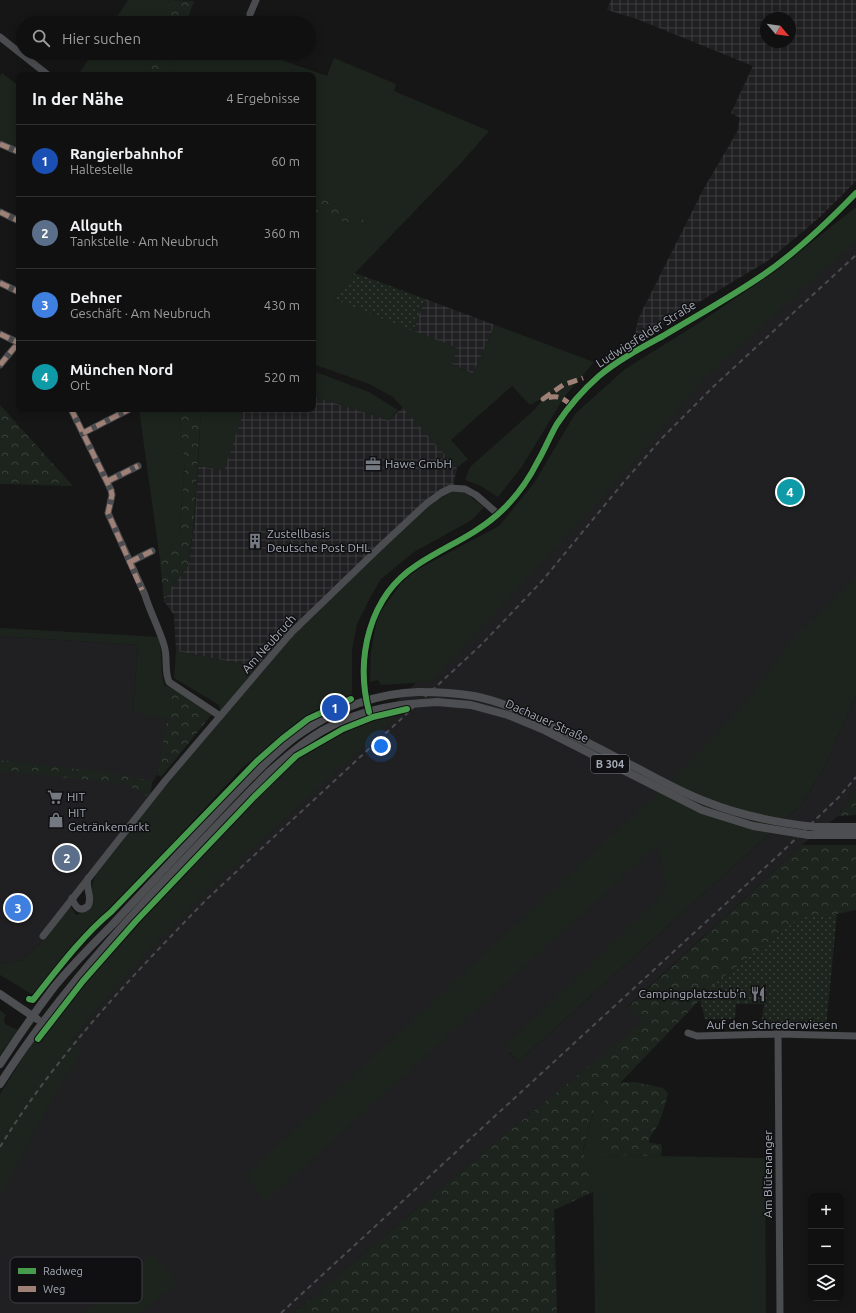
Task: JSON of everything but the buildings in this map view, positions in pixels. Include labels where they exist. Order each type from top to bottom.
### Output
[{"type":"main road","name":"Dachauer Straße","points":[[33,1016],[54,987],[71,968],[264,765],[303,731],[331,715],[366,701],[402,693],[419,692],[444,692],[473,696],[502,704],[531,715],[586,741],[671,786],[707,802],[756,818],[786,824],[816,827],[856,827]]},
{"type":"main road","name":"Dachauer Straße","points":[[42,1023],[78,975],[102,948],[268,773],[294,751],[323,731],[351,718],[394,705],[437,702],[471,705],[508,715],[542,729],[702,810],[753,826],[810,835],[856,835]]},
{"type":"main road","points":[[0,994],[42,1023]]},
{"type":"main road","name":"B 304","points":[[0,1064],[33,1016]]},
{"type":"main road","name":"B 304","points":[[0,1084],[42,1023]]},
{"type":"street","points":[[250,14],[256,0]]},
{"type":"street","points":[[0,37],[16,50]]},
{"type":"street","points":[[29,60],[44,72]]},
{"type":"street","points":[[0,144],[16,151]]},
{"type":"street","name":"Ludwigsfelder Straße","points":[[369,712],[366,701],[363,664],[366,640],[371,624],[385,597],[406,572],[467,537],[498,514],[530,475],[557,425],[571,405],[599,376],[637,351],[764,275],[798,248],[856,193]]},
{"type":"street","points":[[0,212],[16,220]]},
{"type":"street","points":[[0,283],[16,291]]},
{"type":"street","points":[[0,334],[16,342]]},
{"type":"street","points":[[0,365],[16,346]]},
{"type":"street","points":[[73,412],[108,481],[112,495],[108,513],[145,595],[164,646],[166,675],[169,682],[220,716]]},
{"type":"street","points":[[84,433],[124,412]]},
{"type":"street","points":[[108,481],[138,466]]},
{"type":"street","name":"Am Neubruch","points":[[43,936],[165,781],[291,633],[371,555],[426,504],[451,488],[465,489],[476,495],[498,514]]},
{"type":"street","points":[[130,562],[152,551]]},
{"type":"street","points":[[72,898],[74,904],[79,909],[82,910],[88,906],[90,899],[87,886],[88,878]]},
{"type":"street","name":"Auf den Schrederwiesen","points":[[688,1034],[697,1036],[778,1034],[856,1036]]},
{"type":"street","name":"Am Blütenanger","points":[[778,1034],[780,1313]]},
{"type":"shaded area","points":[[611,0],[856,0],[856,181],[820,217],[769,260],[634,341],[638,319],[703,190],[737,132],[740,118],[731,113],[753,66],[637,19],[607,10]]},
{"type":"shaded area","points":[[856,229],[856,635],[659,843],[678,891],[509,1052],[518,1062],[800,806],[823,770],[856,695],[856,790],[838,816],[802,845],[628,1006],[643,1023],[487,1149],[294,1313],[0,1313],[0,1176],[71,1042],[108,995],[170,925],[448,651],[645,427]]},
{"type":"shaded area","points":[[425,299],[495,325],[473,374],[452,364],[413,331]]},
{"type":"shaded area","points":[[316,397],[389,420],[403,407],[457,468],[452,492],[443,496],[263,668],[176,651],[174,615],[164,601],[171,588],[188,566],[195,519],[198,466],[224,470],[243,412],[316,412]]},
{"type":"shaded area","points":[[0,636],[138,645],[133,711],[168,719],[157,775],[152,783],[151,793],[39,935],[44,940],[22,960],[0,964]]},
{"type":"green space","points":[[128,0],[169,0],[165,16],[118,16]]},
{"type":"green space","points":[[169,0],[194,1],[189,16],[165,16]]},
{"type":"green space","points":[[334,58],[396,84],[394,91],[489,131],[461,163],[355,273],[334,299],[457,348],[452,364],[473,374],[495,325],[594,362],[565,396],[521,468],[498,497],[479,485],[465,480],[470,467],[534,410],[543,400],[556,391],[530,405],[512,386],[451,440],[468,459],[457,468],[393,397],[369,384],[316,365],[316,212],[357,227],[366,226],[364,220],[332,203],[316,197],[316,72],[327,76]]},
{"type":"green space","points":[[88,60],[153,60],[151,72],[80,72]]},
{"type":"green space","points":[[153,60],[174,60],[170,72],[151,72]]},
{"type":"green space","points":[[174,60],[282,60],[316,72],[170,72]]},
{"type":"green space","points":[[2,73],[16,84],[16,148],[0,140],[0,76]]},
{"type":"green space","points":[[316,197],[332,203],[364,220],[366,226],[357,227],[316,212]]},
{"type":"green space","points":[[856,207],[856,241],[706,377],[599,501],[431,682],[381,685],[378,680],[370,682],[371,652],[376,624],[381,611],[402,582],[418,569],[499,526],[534,483],[575,414],[625,369],[699,323],[779,268]]},
{"type":"green space","points":[[355,273],[425,299],[413,331],[334,299]]},
{"type":"green space","points":[[316,372],[369,392],[398,410],[389,420],[316,397]]},
{"type":"green space","points":[[0,405],[73,486],[0,484]]},
{"type":"green space","points":[[139,412],[178,412],[185,463],[179,536],[160,560]]},
{"type":"green space","points":[[178,412],[201,412],[194,520],[188,566],[171,588],[164,601],[160,560],[179,536],[185,465]]},
{"type":"green space","points":[[201,412],[243,412],[224,470],[198,466]]},
{"type":"green space","points":[[452,492],[464,492],[484,507],[472,520],[414,552],[381,579],[357,624],[352,650],[351,697],[307,718],[242,768],[111,910],[79,939],[33,995],[0,975],[0,964],[22,960],[44,940],[70,904],[76,915],[85,912],[93,904],[92,886],[96,875],[168,783],[222,719],[219,705],[174,678],[176,651],[263,668],[327,603],[414,520],[436,501]]},
{"type":"green space","points":[[856,577],[856,695],[823,770],[800,806],[518,1062],[505,1046],[666,891],[659,844],[265,1202],[246,1175],[677,775],[746,702],[793,639]]},
{"type":"green space","points":[[0,628],[160,637],[164,685],[173,689],[168,719],[133,712],[138,645],[0,636]]},
{"type":"green space","points":[[173,689],[213,713],[161,777],[157,775]]},
{"type":"green space","points":[[399,713],[178,921],[99,1006],[71,1042],[81,1051],[48,1106],[0,1197],[0,1094],[34,1040],[39,1043],[57,1017],[85,982],[256,798],[298,758],[341,732]]},
{"type":"green space","points":[[0,760],[102,772],[136,777],[152,782],[150,792],[147,796],[138,790],[120,783],[0,771]]},
{"type":"green space","points":[[856,790],[856,815],[838,816]]},
{"type":"green space","points":[[802,845],[856,845],[856,910],[837,914],[802,917],[718,981],[620,1083],[635,1082],[663,1088],[668,1093],[658,1125],[649,1140],[649,1143],[661,1144],[661,1156],[604,1155],[599,1149],[598,1142],[603,1118],[603,1106],[606,1097],[594,1109],[583,1150],[593,1192],[554,1210],[557,1313],[294,1313],[487,1149],[642,1023],[628,1007]]},
{"type":"green space","points":[[837,914],[826,1028],[761,1025],[764,1004],[736,1004],[735,1019],[705,1019],[700,1000],[718,981],[802,916]]},
{"type":"green space","points":[[0,1010],[6,1015],[4,1019],[5,1024],[18,1030],[0,1055]]},
{"type":"green space","points":[[607,1096],[603,1106],[603,1118],[599,1139],[604,1155],[765,1158],[766,1313],[595,1313],[593,1192],[583,1151],[594,1109]]},
{"type":"green space","points":[[152,1253],[178,1283],[137,1313],[83,1313],[97,1303],[142,1303],[142,1262]]},
{"type":"railway","points":[[0,1147],[45,1080],[70,1048],[123,987],[179,928],[207,899],[482,644],[542,581],[663,437],[714,386],[856,255]]},
{"type":"railway","points":[[281,1313],[783,851],[839,797],[856,777]]},
{"type":"marked path","points":[[0,144],[16,151]]},
{"type":"marked path","points":[[0,212],[16,220]]},
{"type":"marked path","points":[[0,283],[16,291]]},
{"type":"marked path","points":[[0,334],[16,342]]},
{"type":"marked path","points":[[0,365],[16,346]]},
{"type":"marked path","points":[[571,405],[558,397],[543,399],[563,385],[583,378]]},
{"type":"marked path","points":[[72,412],[111,490],[112,495],[108,513],[142,590]]},
{"type":"marked path","points":[[83,433],[124,412]]},
{"type":"marked path","points":[[108,481],[138,466]]},
{"type":"marked path","points":[[130,562],[152,551]]},
{"type":"cycle path","points":[[369,712],[365,691],[365,650],[377,611],[387,593],[401,578],[417,565],[488,522],[515,497],[530,476],[554,429],[562,417],[576,398],[606,370],[622,359],[726,299],[776,266],[811,237],[856,193]]},
{"type":"cycle path","points":[[29,999],[33,1000],[90,931],[111,912],[257,761],[308,719],[351,699]]},
{"type":"cycle path","points":[[38,1039],[83,981],[136,921],[254,797],[296,756],[343,729],[373,717],[407,709]]},
{"type":"place","name":"Hawe GmbH","points":[[373,464]]},
{"type":"place","name":"München Nord","points":[[790,492]]},
{"type":"place","name":"Zustellbasis Deutsche Post DHL","points":[[255,541]]},
{"type":"place","name":"Rangierbahnhof","points":[[335,708]]},
{"type":"place","name":"HIT","points":[[55,797]]},
{"type":"place","name":"HIT Getränkemarkt","points":[[56,820]]},
{"type":"place","name":"Allguth","points":[[67,858]]},
{"type":"place","name":"Dehner","points":[[18,908]]},
{"type":"place","name":"Campingplatzstub'n","points":[[758,994]]}]
